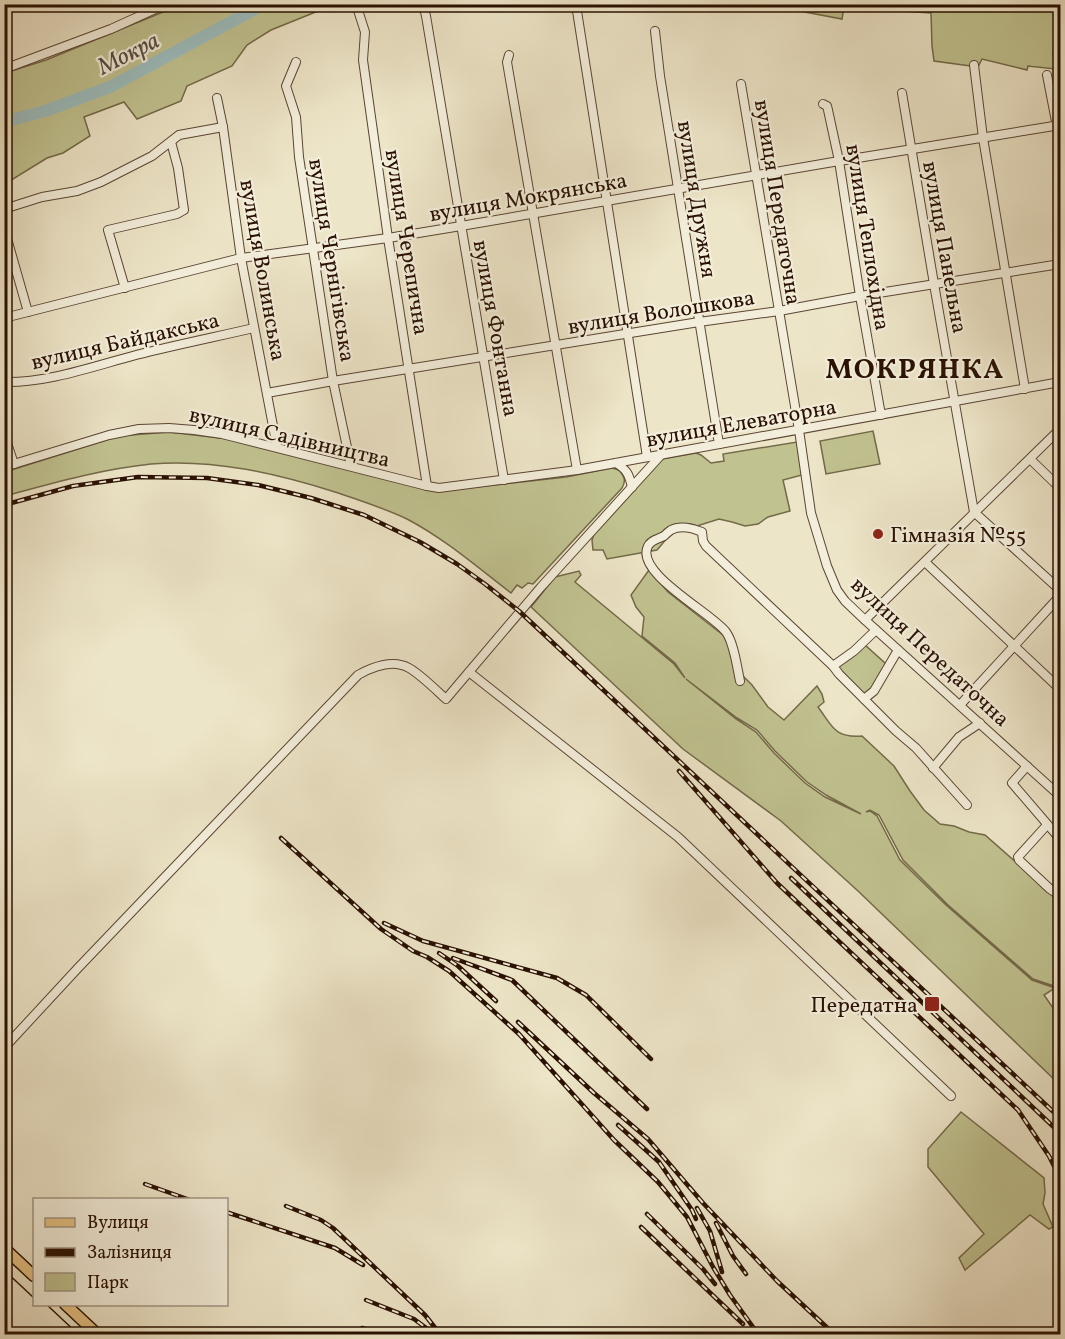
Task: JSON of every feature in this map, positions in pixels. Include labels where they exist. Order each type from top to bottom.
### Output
[{"type":"main road","points":[[4,1248],[33,1275]]},
{"type":"main road","points":[[66,1306],[97,1335]]},
{"type":"street","points":[[4,67],[100,33],[166,4]]},
{"type":"street","name":"вулиця Черепична","points":[[356,4],[365,32],[363,60],[388,238],[428,486]]},
{"type":"street","name":"вулиця Фонтанна","points":[[423,4],[504,480]]},
{"type":"street","points":[[577,4],[647,457]]},
{"type":"street","name":"вулиця Дружня","points":[[655,31],[677,189],[719,444]]},
{"type":"street","points":[[509,55],[507,62],[577,470]]},
{"type":"street","name":"вулиця Чернігівська","points":[[296,62],[286,86],[296,117],[299,157],[333,381],[351,466]]},
{"type":"street","points":[[974,65],[983,138],[1025,389]]},
{"type":"street","points":[[1047,75],[1059,125],[1060,142]]},
{"type":"street","name":"вулиця Передаточна","points":[[741,84],[811,513],[837,590],[865,620],[1060,796]]},
{"type":"street","name":"вулиця Панельна","points":[[902,93],[974,513]]},
{"type":"street","name":"вулиця Волинська","points":[[217,98],[241,258],[277,447]]},
{"type":"street","name":"вулиця Теплохідна","points":[[823,104],[827,106],[839,161],[881,415]]},
{"type":"street","name":"вулиця Мокрянська","points":[[4,318],[241,258],[388,238],[1059,125]]},
{"type":"street","points":[[4,209],[42,197],[76,192],[152,156],[179,135],[223,126]]},
{"type":"street","points":[[125,288],[108,230],[177,214],[184,210],[178,168],[171,142]]},
{"type":"street","points":[[4,228],[28,312]]},
{"type":"street","name":"вулиця Волошкова","points":[[267,393],[1060,264]]},
{"type":"street","name":"вулиця Байдакська","points":[[4,382],[24,382],[47,378],[254,328]]},
{"type":"street","name":"вулиця Елеваторна","points":[[428,486],[439,488],[577,470],[1060,382]]},
{"type":"street","name":"вулиця Садівництва","points":[[4,467],[109,435],[139,429],[169,428],[222,434],[428,486]]},
{"type":"street","points":[[865,620],[1060,429]]},
{"type":"street","points":[[4,434],[14,464]]},
{"type":"street","points":[[4,1048],[358,675],[370,668],[392,663],[408,667],[446,699],[529,601],[662,454]]},
{"type":"street","points":[[1030,459],[1060,488]]},
{"type":"street","points":[[616,463],[628,475],[632,487]]},
{"type":"street","points":[[974,513],[1060,590]]},
{"type":"street","points":[[740,681],[731,642],[726,632],[668,586],[649,562],[646,553],[648,545],[672,529],[685,527],[702,532],[706,546],[916,748],[967,805]]},
{"type":"street","points":[[925,562],[1060,689]]},
{"type":"street","points":[[960,705],[1060,596]]},
{"type":"street","points":[[832,666],[854,651],[876,630]]},
{"type":"street","points":[[864,699],[874,691],[898,650]]},
{"type":"street","points":[[469,672],[678,837],[951,1096]]},
{"type":"street","points":[[933,768],[959,737],[980,723]]},
{"type":"street","points":[[1027,766],[1012,783],[1060,839]]},
{"type":"street","points":[[1047,825],[1018,855],[1018,860],[1060,896]]},
{"type":"green space","points":[[180,5],[333,5],[271,30],[247,45],[232,66],[187,86],[181,101],[137,119],[124,102],[84,117],[90,136],[63,153],[47,158],[5,184],[5,73],[46,60]]},
{"type":"green space","points":[[768,5],[1060,5],[1060,52],[1053,52],[1055,69],[1028,66],[1027,70],[982,59],[978,67],[934,61],[931,13],[844,7],[842,19]]},
{"type":"green space","points":[[873,431],[880,464],[826,474],[820,441]]},
{"type":"green space","points":[[169,432],[228,439],[449,490],[566,477],[612,468],[619,470],[624,481],[622,488],[533,584],[528,583],[522,588],[517,585],[511,593],[448,544],[407,519],[335,492],[267,473],[198,464],[151,464],[59,481],[5,496],[5,472],[119,436]]},
{"type":"green space","points":[[797,442],[802,475],[783,480],[790,511],[768,517],[758,524],[745,526],[719,519],[697,526],[691,524],[674,526],[657,550],[607,559],[603,550],[593,550],[592,540],[595,531],[662,459],[696,453],[711,463],[724,461],[723,454]]},
{"type":"green space","points":[[649,570],[668,592],[723,635],[737,652],[740,673],[768,707],[784,720],[817,686],[824,702],[818,707],[835,730],[845,735],[862,736],[894,766],[924,810],[940,824],[985,835],[1060,901],[1060,988],[1033,979],[948,905],[903,860],[879,815],[870,810],[866,812],[870,811],[877,816],[900,860],[946,905],[1032,980],[1055,988],[1044,995],[1060,1018],[1060,1085],[858,891],[781,821],[683,749],[531,607],[555,577],[579,571],[581,575],[575,582],[674,664],[685,678],[675,663],[642,636],[644,617],[636,607],[631,595]],"holes":[[[686,679],[737,718],[757,730],[807,782],[861,814],[825,797],[805,783],[756,732],[736,719]]]},
{"type":"green space","points":[[864,644],[886,664],[870,691],[865,695],[837,667]]},
{"type":"green space","points":[[961,1112],[1044,1178],[1043,1204],[1053,1227],[1049,1229],[1030,1215],[965,1270],[959,1258],[984,1234],[928,1167],[928,1149]]},
{"type":"waterway","name":"Мокра","points":[[4,122],[45,111],[110,87],[264,4]]},
{"type":"tram line","points":[[4,1270],[33,1297]]},
{"type":"tram line","points":[[48,1306],[78,1334]]},
{"type":"railway","points":[[4,505],[73,486],[138,477],[207,478],[258,485],[311,498],[364,515],[420,542],[457,564],[519,611],[1060,1118]]},
{"type":"railway","points":[[679,771],[777,883],[1018,1110],[1049,1156],[1060,1178]]},
{"type":"railway","points":[[281,838],[381,929],[413,951],[449,971],[519,1034],[614,1140],[658,1182],[687,1217],[713,1267],[758,1334]]},
{"type":"railway","points":[[791,878],[1060,1133]]},
{"type":"railway","points":[[384,923],[423,941],[557,978],[586,995],[651,1059]]},
{"type":"railway","points":[[439,953],[458,966],[496,1001]]},
{"type":"railway","points":[[453,958],[512,980],[647,1109]]},
{"type":"railway","points":[[518,1022],[594,1093],[648,1139],[703,1203],[777,1281],[834,1334]]},
{"type":"railway","points":[[618,1125],[659,1162],[696,1219]]},
{"type":"railway","points":[[145,1184],[184,1198]]},
{"type":"railway","points":[[286,1206],[321,1220],[333,1228],[425,1315],[440,1334]]},
{"type":"railway","points":[[697,1208],[710,1231],[722,1272]]},
{"type":"railway","points":[[228,1213],[335,1248],[363,1265]]},
{"type":"railway","points":[[647,1214],[703,1269],[715,1284]]},
{"type":"railway","points":[[716,1223],[733,1256],[746,1274]]},
{"type":"railway","points":[[641,1227],[743,1324]]},
{"type":"railway","points":[[366,1300],[414,1319],[433,1333]]},
{"type":"railway","points":[[362,1328],[380,1334]]},
{"type":"place","name":"Гімназія №55","points":[[878,534]]},
{"type":"place","name":"Передатна","points":[[932,1004]]},
{"type":"district","name":"МОКРЯНКА","points":[[915,368]]}]
